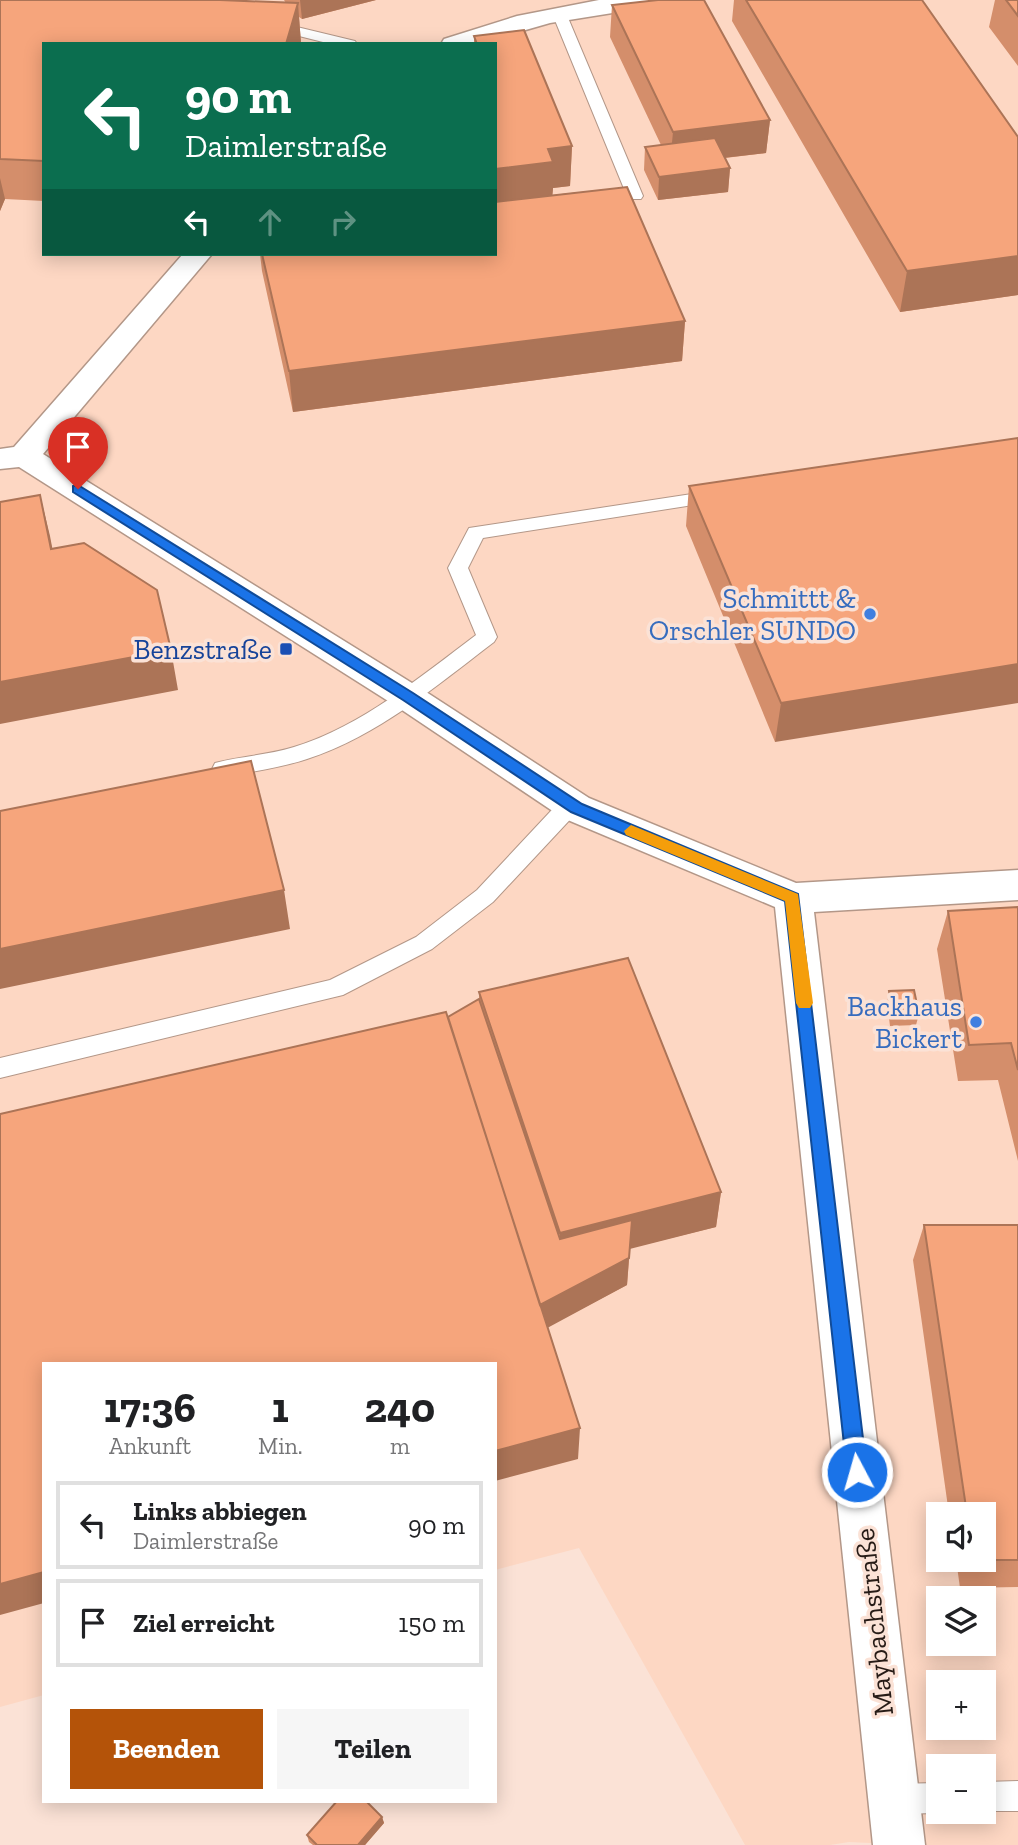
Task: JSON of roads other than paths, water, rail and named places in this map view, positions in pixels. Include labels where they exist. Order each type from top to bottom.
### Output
[{"type":"street","points":[[458,42],[489,29],[559,13],[650,0]]},
{"type":"street","points":[[196,256],[12,457],[408,697],[570,804],[793,898],[1018,885]]},
{"type":"street","name":"Maybachstraße","points":[[793,898],[899,1845]]},
{"type":"lane","points":[[265,8],[269,24],[342,42]]},
{"type":"lane","points":[[559,13],[635,196]]},
{"type":"lane","points":[[205,773],[301,753],[360,727],[408,697],[487,637],[458,568],[476,533],[735,494]]},
{"type":"lane","points":[[0,1068],[334,988],[424,943],[485,897],[570,804]]},
{"type":"lane","points":[[996,1797],[1018,1796]]},
{"type":"lane","points":[[894,1799],[926,1798]]},
{"type":"place","name":"Schmittt & Orschler SUNDO","points":[[870,614]]},
{"type":"place","name":"Benzstraße","points":[[286,649]]},
{"type":"place","name":"Backhaus Bickert","points":[[976,1022]]}]
